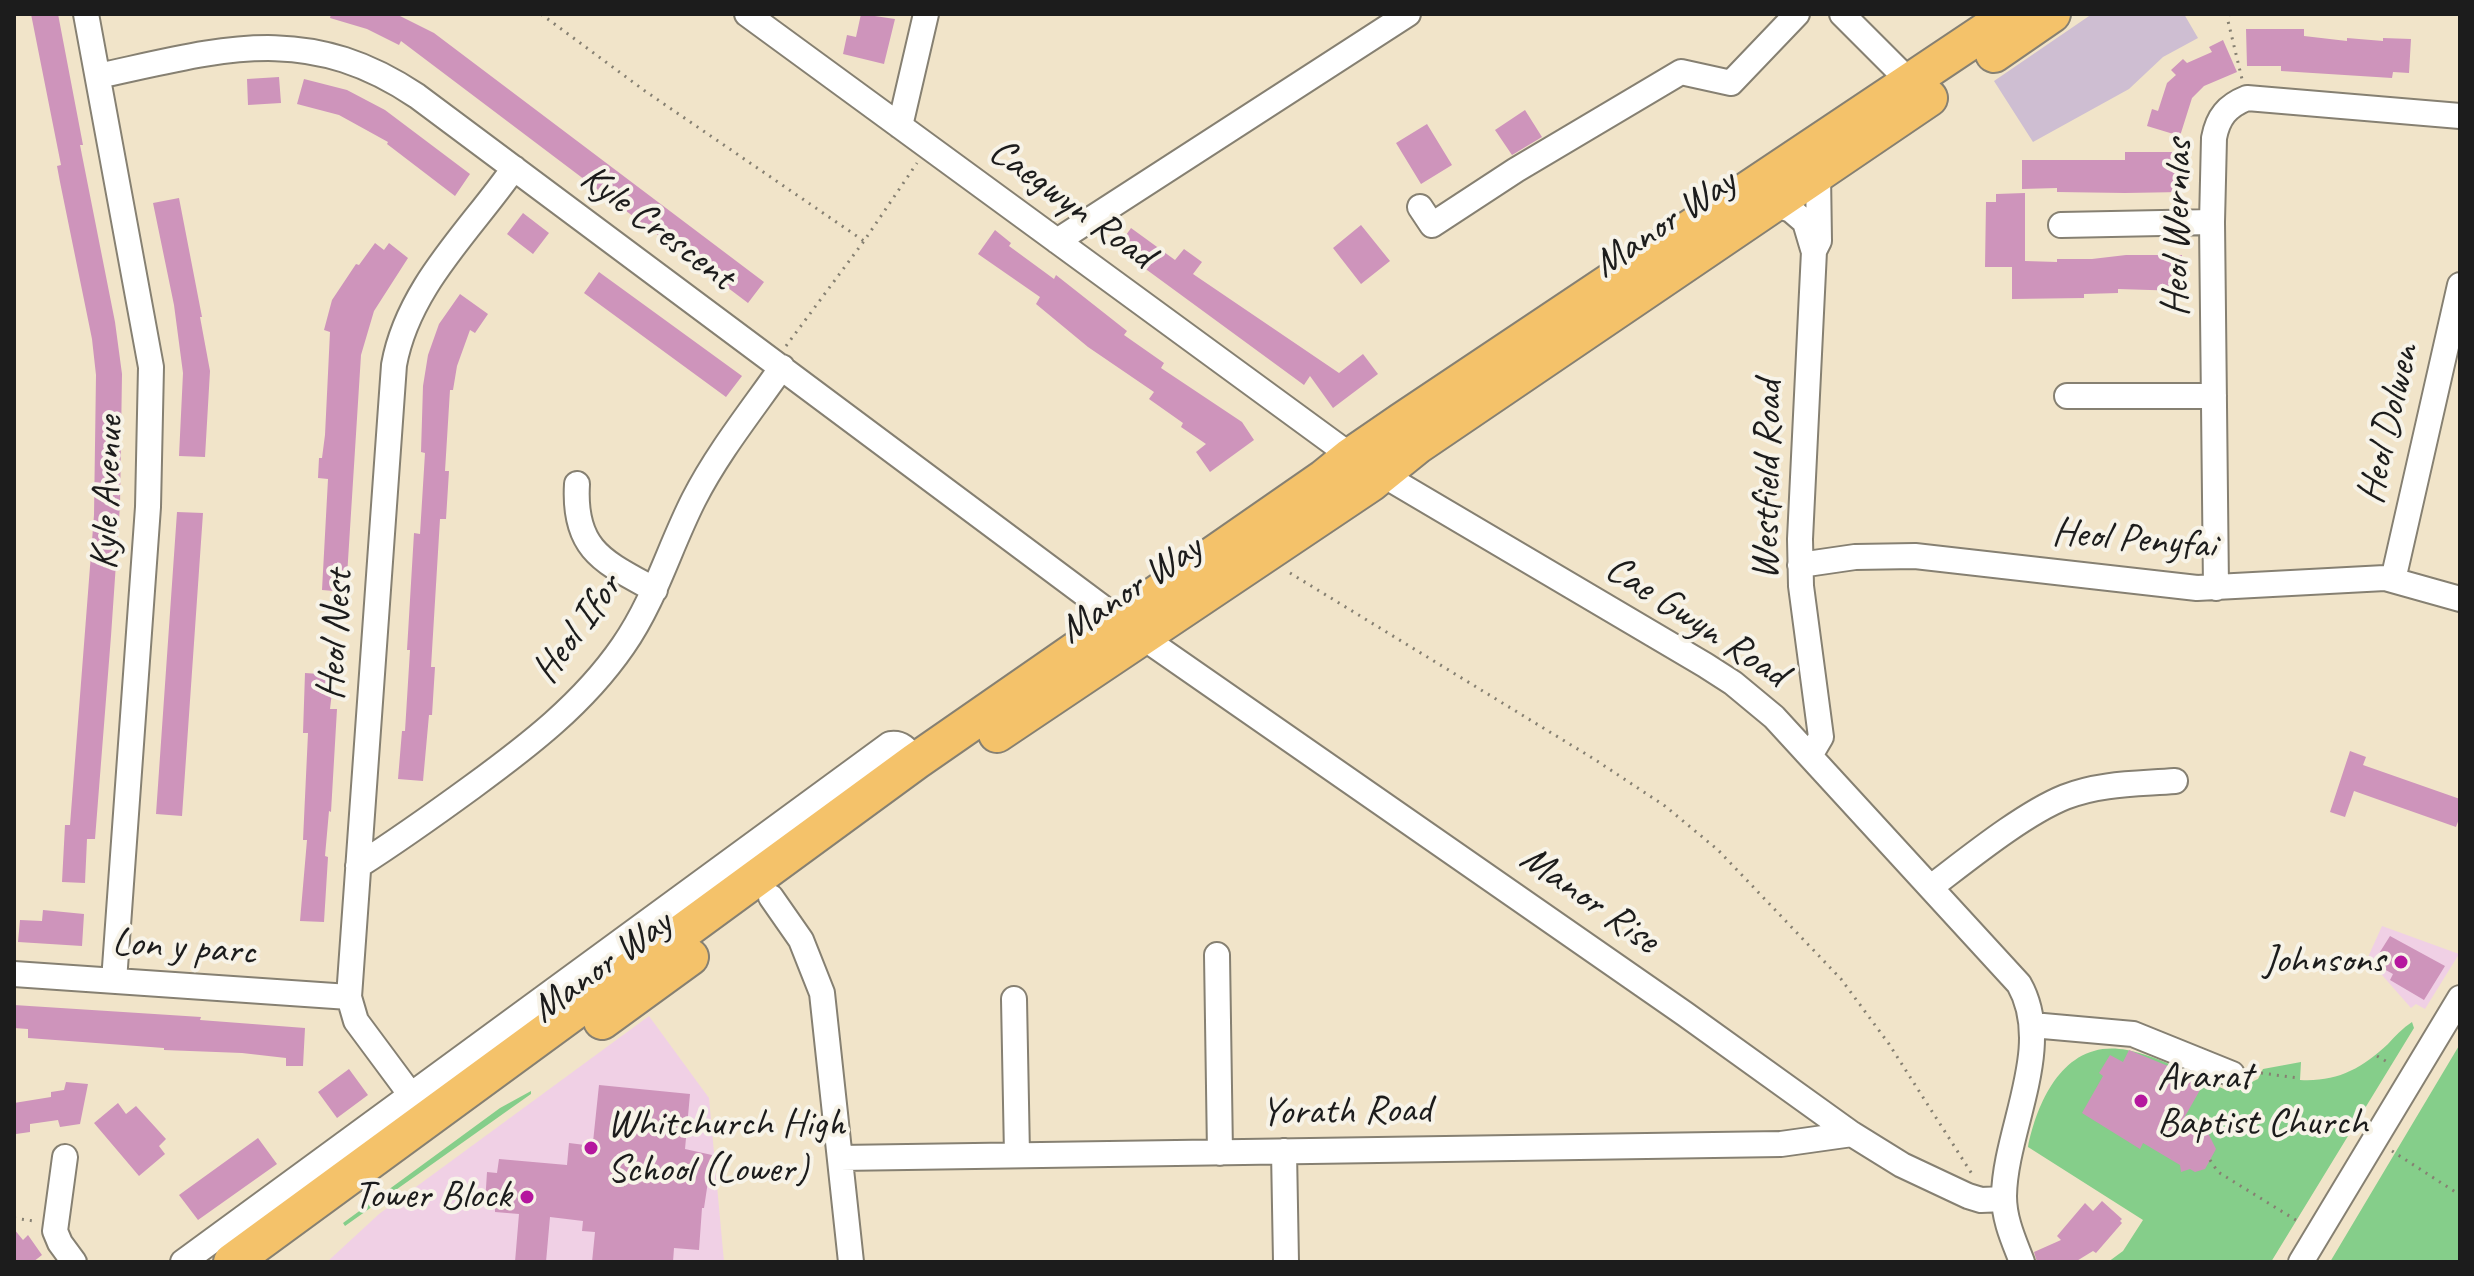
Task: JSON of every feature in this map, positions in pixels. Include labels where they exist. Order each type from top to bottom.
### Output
[{"type":"highway","name":"Manor Way","points":[[274,1262],[916,791],[1351,456],[2011,14]]},
{"type":"highway","name":"Manor Way","points":[[232,1262],[419,1107],[916,761],[1382,474],[1418,445],[2052,14]]},
{"type":"street","name":"Kyle Avenue","points":[[86,14],[151,367],[148,507],[114,981]]},
{"type":"street","name":"Caegwyn Road","points":[[747,14],[1351,456]]},
{"type":"street","points":[[900,126],[926,14]]},
{"type":"street","points":[[1057,241],[1408,14]]},
{"type":"street","points":[[1420,207],[1432,225],[1516,170],[1681,72],[1731,83],[1797,14]]},
{"type":"street","points":[[1842,14],[1910,82]]},
{"type":"street","name":"Kyle Crescent","points":[[98,76],[245,49],[295,48],[322,52],[362,65],[398,83],[782,360],[1129,628]]},
{"type":"street","name":"Heol Wernlas","points":[[2216,588],[2212,222],[2216,124],[2225,110],[2247,98],[2460,116]]},
{"type":"street","name":"Heol Nest","points":[[419,1107],[356,1021],[349,997],[390,411],[398,342],[414,303],[514,168]]},
{"type":"street","name":"Westfield Road","points":[[1811,754],[1821,737],[1800,565],[1814,251],[1819,241],[1818,174]]},
{"type":"street","name":"Westfield Road","points":[[1774,204],[1791,210],[1805,222],[1814,251]]},
{"type":"street","points":[[2061,225],[2212,222]]},
{"type":"street","name":"Heol Dolwen","points":[[2393,580],[2460,285]]},
{"type":"street","name":"Heol Ifor","points":[[358,866],[402,838],[546,731],[598,679],[615,657],[655,590],[705,478],[782,360]]},
{"type":"street","points":[[2067,396],[2214,396]]},
{"type":"street","name":"Cae Gwyn Road","points":[[1351,456],[1724,677],[1757,702],[1811,754],[2019,984],[2028,999],[2032,1025],[1993,1200]]},
{"type":"street","points":[[577,484],[579,527],[590,546],[605,560],[655,590]]},
{"type":"street","name":"Heol Penyfai","points":[[1800,565],[1855,557],[1915,556],[2179,587],[2216,588],[2371,577],[2460,599]]},
{"type":"street","name":"Manor Rise","points":[[1129,628],[1672,1005],[1852,1134],[1902,1165],[1951,1189],[1993,1200]]},
{"type":"street","points":[[1931,887],[2022,822],[2066,797],[2106,786],[2175,781]]},
{"type":"street","points":[[771,897],[801,940],[822,993],[851,1262]]},
{"type":"street","points":[[1217,955],[1220,1153]]},
{"type":"street","name":"Lon y parc","points":[[14,974],[349,997]]},
{"type":"street","points":[[2301,1262],[2460,998]]},
{"type":"street","points":[[1014,999],[1017,1155]]},
{"type":"street","points":[[2032,1025],[2133,1034],[2232,1074]]},
{"type":"street","name":"Manor Way","points":[[183,1262],[419,1107]]},
{"type":"street","name":"Yorath Road","points":[[840,1158],[1781,1144],[1852,1134]]},
{"type":"street","points":[[1284,1151],[1286,1262]]},
{"type":"street","points":[[65,1157],[55,1231],[74,1262]]},
{"type":"street","points":[[1993,1200],[2007,1220],[2022,1262]]},
{"type":"path","points":[[541,14],[645,91],[864,241]]},
{"type":"path","points":[[2229,14],[2228,21],[2247,98]]},
{"type":"path","points":[[782,360],[921,157]]},
{"type":"path","points":[[1298,578],[1594,759],[1665,806],[1718,850],[1841,979],[1993,1200]]},
{"type":"path","points":[[2377,1056],[2391,1064]]},
{"type":"path","points":[[2261,1073],[2298,1078]]},
{"type":"path","points":[[2392,1151],[2460,1195]]},
{"type":"path","points":[[2210,1160],[2218,1172],[2299,1222]]},
{"type":"path","points":[[14,1218],[37,1221]]},
{"type":"shaded area","points":[[2092,14],[2184,14],[2198,38],[2163,57],[2129,89],[2033,142],[1994,81]]},
{"type":"shaded area","points":[[2382,926],[2459,954],[2425,1009],[2416,1004],[2411,1008],[2382,975],[2364,966]]},
{"type":"shaded area","name":"Whitchurch High School (Lower)","points":[[649,1016],[709,1098],[724,1262],[327,1262],[379,1214]]},
{"type":"green space","points":[[2412,1022],[2414,1028],[2271,1262],[2108,1262],[2123,1251],[2143,1220],[2028,1147],[2039,1109],[2058,1076],[2087,1053],[2106,1049],[2140,1053],[2231,1092],[2258,1079],[2263,1069],[2301,1062],[2300,1080],[2326,1079],[2348,1072],[2378,1053]]},
{"type":"green space","points":[[2460,1044],[2460,1262],[2330,1262]]},
{"type":"green space","points":[[531,1091],[531,1094],[345,1226],[343,1223],[500,1108]]},
{"type":"building","points":[[31,14],[58,14],[122,374],[120,505],[111,636],[95,839],[87,839],[85,883],[62,882],[65,825],[70,825],[94,515],[96,375],[92,339],[57,166],[61,165]]},
{"type":"building","points":[[331,14],[396,14],[434,33],[764,282],[748,303],[401,41],[399,45],[367,29],[330,18]]},
{"type":"building","points":[[861,14],[895,19],[884,64],[843,54],[847,35],[856,37]]},
{"type":"building","points":[[2246,29],[2304,29],[2304,36],[2347,41],[2347,38],[2383,41],[2383,38],[2411,39],[2409,73],[2393,72],[2392,78],[2281,71],[2281,66],[2247,66]]},
{"type":"building","points":[[2223,40],[2237,72],[2204,86],[2192,98],[2180,136],[2147,126],[2152,109],[2158,111],[2167,83],[2176,75],[2171,70],[2183,59],[2187,63],[2212,52],[2209,47]]},
{"type":"building","points":[[279,77],[281,103],[248,105],[247,79]]},
{"type":"building","points":[[304,79],[347,90],[385,110],[470,174],[455,196],[388,142],[339,115],[297,104]]},
{"type":"building","points":[[1525,110],[1542,137],[1512,155],[1495,130]]},
{"type":"building","points":[[1427,124],[1452,165],[1421,184],[1396,143]]},
{"type":"building","points":[[2125,152],[2175,152],[2172,163],[2182,163],[2182,192],[2022,189],[2022,160],[2125,160]]},
{"type":"building","points":[[2025,193],[2025,261],[2182,255],[2182,291],[2118,289],[2118,293],[2084,294],[2084,298],[2012,299],[2012,267],[1985,267],[1986,202],[1996,202],[1996,194]]},
{"type":"building","points":[[179,198],[210,371],[205,457],[179,456],[183,373],[174,305],[153,203]]},
{"type":"building","points":[[523,213],[549,233],[533,254],[507,234]]},
{"type":"building","points":[[1361,225],[1390,261],[1361,284],[1333,248]]},
{"type":"building","points":[[1131,228],[1175,260],[1184,249],[1202,262],[1193,274],[1339,373],[1363,354],[1378,374],[1333,408],[1310,376],[1304,385],[1117,248]]},
{"type":"building","points":[[995,230],[1011,243],[1009,246],[1054,279],[1056,275],[1127,331],[1124,335],[1164,363],[1161,368],[1242,422],[1254,440],[1210,472],[1196,452],[1206,444],[1149,399],[1154,392],[1088,347],[1036,304],[1040,297],[978,254]]},
{"type":"building","points":[[375,243],[384,250],[389,243],[408,258],[374,311],[361,355],[346,592],[322,590],[328,479],[318,478],[325,435],[330,332],[324,330],[332,300],[356,264],[359,265]]},
{"type":"building","points":[[599,272],[742,376],[726,397],[584,293]]},
{"type":"building","points":[[460,294],[488,314],[475,333],[470,330],[457,366],[453,390],[450,390],[445,471],[449,471],[446,519],[440,519],[431,667],[435,667],[432,715],[429,715],[423,781],[398,779],[402,731],[405,731],[414,533],[420,534],[425,453],[421,452],[423,386],[428,355],[439,324]]},
{"type":"building","points":[[177,512],[203,513],[182,816],[156,814]]},
{"type":"building","points":[[305,673],[334,675],[330,709],[337,709],[331,812],[325,856],[328,857],[324,922],[300,921],[307,840],[303,840],[308,733],[303,733]]},
{"type":"building","points":[[2350,751],[2366,757],[2363,765],[2460,799],[2460,816],[2456,827],[2354,791],[2345,817],[2330,812]]},
{"type":"building","points":[[43,910],[84,914],[82,946],[18,942],[20,920],[42,921]]},
{"type":"building","points":[[2390,936],[2445,966],[2424,1000],[2390,980],[2393,974],[2373,963]]},
{"type":"building","points":[[14,1005],[201,1017],[200,1020],[305,1028],[303,1066],[286,1066],[286,1058],[242,1053],[164,1050],[28,1038],[28,1029],[14,1028]]},
{"type":"building","name":"Ararat Baptist Church","points":[[2129,1050],[2197,1078],[2193,1086],[2200,1090],[2175,1134],[2206,1129],[2216,1149],[2205,1169],[2181,1172],[2180,1165],[2143,1143],[2140,1149],[2082,1113],[2103,1076],[2099,1073],[2110,1055],[2123,1062]]},
{"type":"building","points":[[349,1069],[368,1095],[337,1118],[318,1092]]},
{"type":"building","points":[[66,1082],[88,1084],[80,1124],[60,1127],[58,1120],[30,1124],[30,1132],[16,1134],[14,1103],[51,1097],[51,1092],[64,1090]]},
{"type":"building","points":[[599,1085],[690,1094],[685,1149],[712,1155],[702,1208],[699,1250],[674,1248],[673,1262],[592,1262],[595,1232],[582,1231],[583,1221],[550,1217],[546,1262],[515,1262],[519,1214],[495,1212],[495,1205],[485,1204],[487,1172],[497,1173],[499,1159],[567,1165],[569,1143],[585,1145],[585,1141],[593,1142]]},
{"type":"building","points":[[118,1103],[126,1114],[136,1106],[166,1139],[159,1146],[165,1154],[139,1176],[94,1123]]},
{"type":"building","points":[[258,1138],[277,1164],[198,1220],[179,1195]]},
{"type":"building","points":[[2102,1201],[2122,1219],[2122,1223],[2096,1253],[2093,1251],[2075,1262],[2037,1262],[2034,1252],[2061,1240],[2057,1236],[2085,1203],[2093,1211]]},
{"type":"building","points":[[14,1229],[23,1240],[28,1235],[42,1255],[33,1262],[14,1262]]},
{"type":"place","name":"Johnsons","points":[[2401,962]]},
{"type":"place","name":"Ararat Baptist Church","points":[[2141,1101]]},
{"type":"place","name":"Whitchurch High School (Lower)","points":[[591,1148]]},
{"type":"place","name":"Tower Block","points":[[527,1197]]}]
